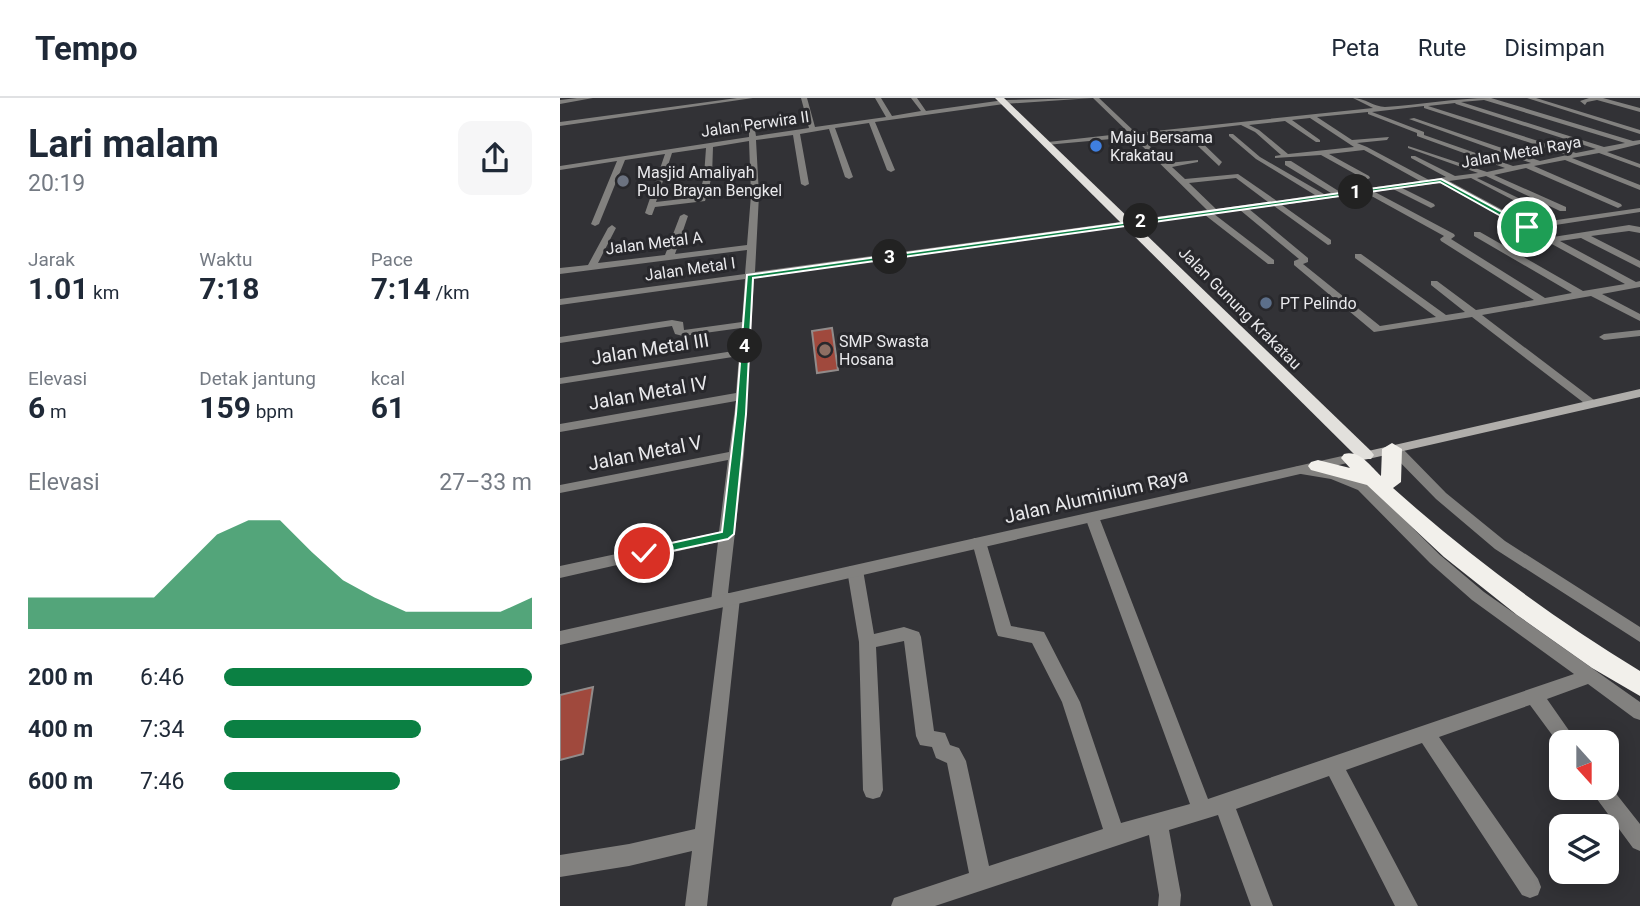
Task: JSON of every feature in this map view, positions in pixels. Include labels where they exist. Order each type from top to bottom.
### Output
[{"type":"highway","name":"Jalan Gunung Krakatau","points":[[998,100],[1048,144],[1122,224]]},
{"type":"highway","name":"Jalan Gunung Krakatau","points":[[998,100],[1358,457]]},
{"type":"highway","points":[[1382,481],[1393,449]]},
{"type":"highway","points":[[1358,457],[1435,536],[1522,604],[1640,685]]},
{"type":"highway","points":[[1309,468],[1382,481],[1475,557],[1561,620],[1640,669]]},
{"type":"main road","name":"Jalan Aluminium Raya","points":[[1358,457],[1640,393]]},
{"type":"street","points":[[560,102],[590,98]]},
{"type":"street","points":[[560,124],[750,98]]},
{"type":"street","points":[[804,98],[813,130]]},
{"type":"street","points":[[878,98],[890,118]]},
{"type":"street","points":[[914,98],[925,113]]},
{"type":"street","name":"Jalan Perwira II","points":[[560,168],[998,100],[1090,98]]},
{"type":"street","points":[[1096,98],[1136,135],[1209,211],[1270,262]]},
{"type":"street","points":[[1356,98],[1543,164]]},
{"type":"street","points":[[1048,144],[1485,98],[1637,143]]},
{"type":"street","points":[[1530,98],[1640,132]]},
{"type":"street","points":[[1585,103],[1583,101],[1597,98],[1640,110]]},
{"type":"street","points":[[730,142],[734,100]]},
{"type":"street","points":[[1452,102],[1604,151],[1640,166]]},
{"type":"street","points":[[1420,105],[1578,157]]},
{"type":"street","points":[[1365,111],[1516,170]]},
{"type":"street","points":[[1312,117],[1358,147]]},
{"type":"street","points":[[1286,119],[1318,141]]},
{"type":"street","points":[[871,121],[891,170]]},
{"type":"street","points":[[1243,124],[1257,131],[1287,156]]},
{"type":"street","points":[[696,906],[726,600],[728,534],[742,396],[755,196],[752,125],[730,127]]},
{"type":"street","points":[[831,127],[849,177]]},
{"type":"street","points":[[1185,130],[1219,164]]},
{"type":"street","points":[[796,132],[806,184]]},
{"type":"street","points":[[1231,135],[1258,158],[1321,196]]},
{"type":"street","points":[[1350,142],[1387,138]]},
{"type":"street","name":"Jalan Metal Raya","points":[[1122,224],[1516,170],[1637,143]]},
{"type":"street","points":[[669,152],[651,209],[702,199],[708,176],[710,145]]},
{"type":"street","points":[[1622,146],[1640,153]]},
{"type":"street","points":[[1338,194],[1278,157],[1358,147],[1368,149],[1428,183]]},
{"type":"street","points":[[1321,152],[1366,178]]},
{"type":"street","points":[[1455,179],[1411,152],[1487,174],[1563,209]]},
{"type":"street","points":[[595,224],[622,159]]},
{"type":"street","points":[[1568,159],[1640,188]]},
{"type":"street","points":[[1165,166],[1196,161]]},
{"type":"street","points":[[1529,167],[1618,206]]},
{"type":"street","points":[[1181,182],[1236,175],[1328,242]]},
{"type":"street","points":[[1469,177],[1539,210]]},
{"type":"street","points":[[1441,180],[1637,285]]},
{"type":"street","points":[[1394,187],[1431,206]]},
{"type":"street","points":[[1368,191],[1451,237],[1444,239],[1543,302]]},
{"type":"street","points":[[1241,207],[1304,259],[1297,263],[1374,328],[1383,330],[1637,285]]},
{"type":"street","points":[[1527,227],[1633,210]]},
{"type":"street","points":[[669,257],[684,216]]},
{"type":"street","name":"Jalan Metal I","points":[[560,302],[1122,224]]},
{"type":"street","points":[[592,266],[612,228]]},
{"type":"street","points":[[1550,240],[1629,228],[1640,230]]},
{"type":"street","points":[[1478,234],[1588,294],[1640,318]]},
{"type":"street","points":[[1581,235],[1640,264]]},
{"type":"street","name":"Jalan Metal A","points":[[560,271],[751,247]]},
{"type":"street","points":[[1358,256],[1444,318]]},
{"type":"street","points":[[1434,284],[1592,403]]},
{"type":"street","points":[[560,340],[672,323],[679,324],[679,331],[683,333],[747,324]]},
{"type":"street","points":[[1604,337],[1640,333]]},
{"type":"street","name":"Jalan Metal III","points":[[560,380],[745,352]]},
{"type":"street","name":"Jalan Metal IV","points":[[560,428],[742,396]]},
{"type":"street","points":[[1393,449],[1441,496],[1500,545],[1640,635]]},
{"type":"street","name":"Jalan Metal V","points":[[560,489],[737,454]]},
{"type":"street","name":"Jalan Aluminium Raya","points":[[560,638],[1358,457]]},
{"type":"street","points":[[1309,468],[1342,477],[1363,487],[1435,559],[1478,596],[1640,712]]},
{"type":"street","points":[[1092,517],[1203,811]]},
{"type":"street","points":[[560,572],[728,534]]},
{"type":"street","points":[[979,542],[1004,631],[1038,637],[1071,702],[1115,835]]},
{"type":"street","points":[[855,569],[867,642],[873,790]]},
{"type":"street","points":[[867,642],[907,634],[913,637],[925,736],[926,739],[938,739],[943,752],[952,754],[956,761],[981,879]]},
{"type":"street","points":[[902,906],[924,903],[981,879],[1115,835],[1224,804],[1590,676]]},
{"type":"street","points":[[1535,697],[1559,730]]},
{"type":"street","points":[[1427,735],[1530,887]]},
{"type":"street","points":[[1334,766],[1407,906]]},
{"type":"street","points":[[1610,800],[1640,841]]},
{"type":"street","points":[[1224,804],[1262,906]]},
{"type":"street","points":[[1157,823],[1170,895],[1169,906]]},
{"type":"street","points":[[560,866],[621,857],[702,838]]},
{"type":"building","name":"SMP Swasta Hosana","points":[[832,328],[838,370],[817,373],[812,331]]},
{"type":"building","points":[[593,687],[583,754],[560,760],[560,695]]},
{"type":"place","name":"Maju Bersama Krakatau","points":[[1096,146]]},
{"type":"place","name":"Masjid Amaliyah Pulo Brayan Bengkel","points":[[623,181]]},
{"type":"place","name":"PT Pelindo","points":[[1266,303]]},
{"type":"place","name":"SMP Swasta Hosana","points":[[825,350]]},
{"type":"route","points":[[644,553],[728,534],[741,414],[749,276],[1441,180],[1527,227]]}]
